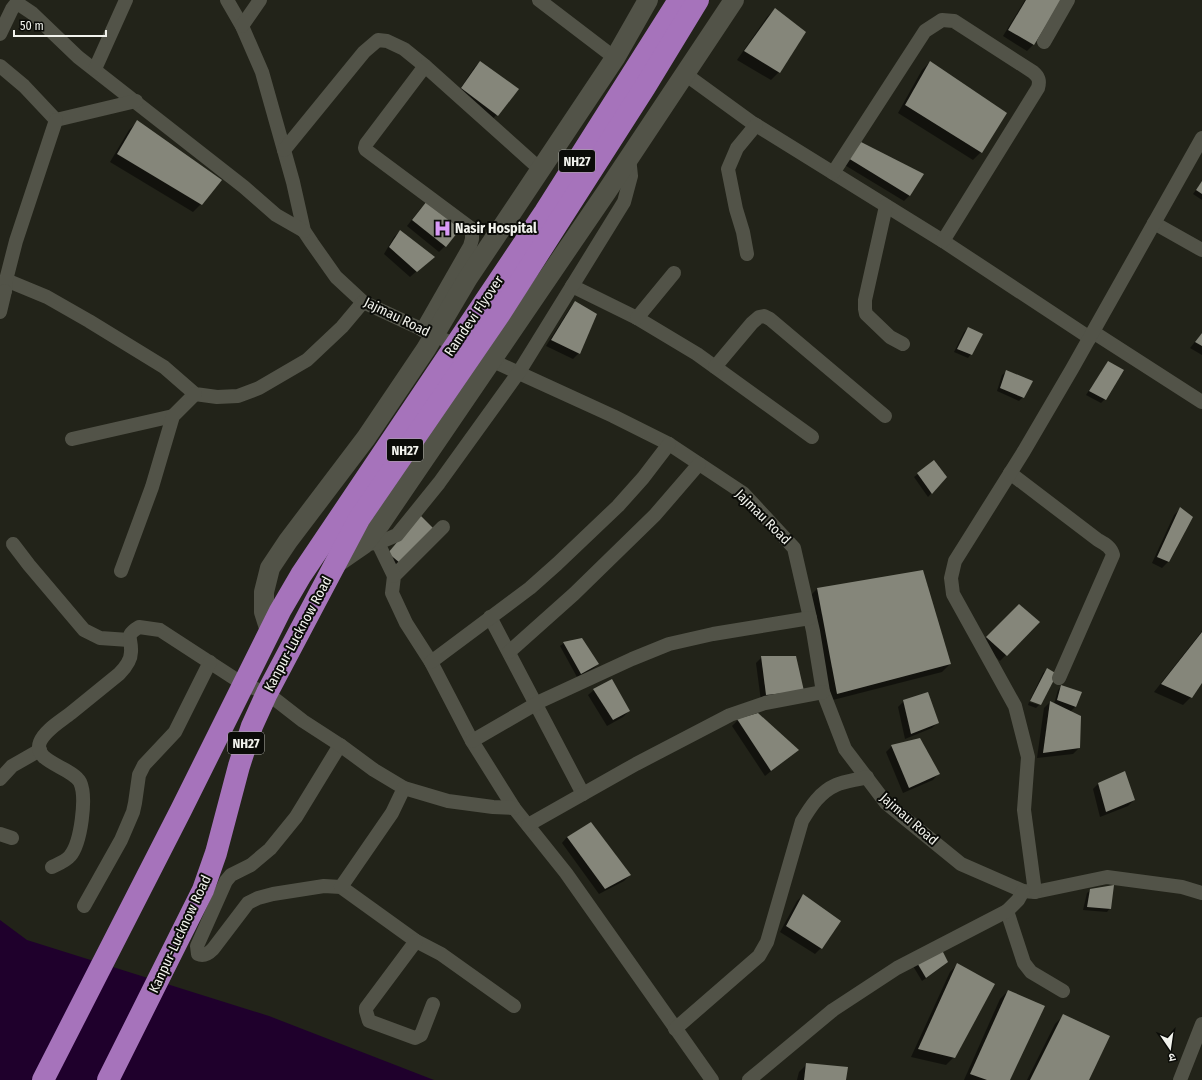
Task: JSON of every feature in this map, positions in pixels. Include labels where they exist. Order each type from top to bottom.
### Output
[{"type":"highway","name":"Ramdevi Flyover","points":[[334,564],[358,518],[544,212],[679,0]]},
{"type":"highway","name":"Ramdevi Flyover","points":[[270,631],[305,568],[445,376],[499,315],[645,87],[698,0]]},
{"type":"highway","name":"Kanpur-Lucknow Road","points":[[108,1080],[203,890],[216,853],[241,759],[252,726],[266,694],[334,564]]},
{"type":"highway","name":"Kanpur-Lucknow Road","points":[[43,1080],[181,810],[270,631]]},
{"type":"main road","points":[[270,631],[264,612],[264,592],[270,568],[288,541],[366,438],[430,334],[615,58],[648,0]]},
{"type":"main road","points":[[334,564],[371,544],[380,524],[734,0]]},
{"type":"street","points":[[95,69],[126,0]]},
{"type":"street","name":"Jajmau Road","points":[[227,0],[242,26],[262,72],[293,182],[304,231],[336,277],[363,302],[430,334],[518,372],[669,444],[743,493],[794,548],[810,618],[823,692],[845,749],[886,803],[961,864],[1029,891]]},
{"type":"street","points":[[242,26],[260,0]]},
{"type":"street","points":[[539,0],[615,58]]},
{"type":"street","points":[[1044,42],[1068,0]]},
{"type":"street","points":[[0,34],[12,8],[15,5],[20,5],[32,13],[78,57],[244,187],[276,215],[304,231]]},
{"type":"street","points":[[833,173],[925,32],[942,20],[954,22],[1033,72],[1038,76],[1040,82],[1038,88],[943,241]]},
{"type":"street","points":[[284,150],[364,52],[378,40],[387,41],[404,49],[541,170]]},
{"type":"street","points":[[0,66],[24,86],[56,120]]},
{"type":"street","points":[[425,66],[366,144],[365,148],[472,229],[470,246],[430,334]]},
{"type":"street","points":[[685,74],[756,125],[1202,402]]},
{"type":"street","points":[[56,120],[136,101]]},
{"type":"street","points":[[0,312],[4,287],[16,241],[56,120]]},
{"type":"street","points":[[747,254],[728,169],[737,148],[756,125]]},
{"type":"street","points":[[1029,891],[1024,810],[1028,757],[1015,706],[953,594],[951,578],[955,561],[1010,473],[1092,335],[1202,138]]},
{"type":"street","points":[[394,576],[371,544],[397,535],[439,482],[518,372],[624,202],[631,176],[629,157]]},
{"type":"street","points":[[886,206],[865,300],[865,309],[866,314],[890,337],[903,344]]},
{"type":"street","points":[[1154,223],[1202,250]]},
{"type":"street","points":[[637,318],[674,273]]},
{"type":"street","points":[[572,286],[637,318],[697,354],[812,437]]},
{"type":"street","points":[[4,287],[47,298],[89,321],[164,367],[195,394],[217,397],[238,396],[259,388],[307,360],[342,327],[363,302]]},
{"type":"street","points":[[715,367],[752,323],[759,317],[764,316],[770,319],[885,416]]},
{"type":"street","points":[[121,571],[152,487],[173,416],[195,394]]},
{"type":"street","points":[[72,439],[173,416]]},
{"type":"street","points":[[431,662],[530,588],[557,564],[618,506],[643,478],[669,444]]},
{"type":"street","points":[[509,652],[574,594],[655,515],[699,464]]},
{"type":"street","points":[[1010,473],[1098,540],[1109,546],[1112,550],[1113,555],[1059,678]]},
{"type":"street","points":[[443,527],[394,576],[392,593],[406,624],[431,662],[472,741],[514,808],[566,873],[712,1080]]},
{"type":"street","points":[[13,544],[84,630],[100,638],[129,640]]},
{"type":"street","points":[[490,617],[583,794]]},
{"type":"street","points":[[472,741],[535,704],[632,659],[669,644],[713,634],[810,618]]},
{"type":"street","points":[[52,867],[69,857],[75,848],[79,838],[83,796],[80,782],[74,775],[46,760],[41,755],[40,742],[52,728],[119,674],[126,666],[131,652],[129,640],[132,631],[139,626],[160,630],[243,684],[266,694],[374,770],[404,788],[448,801],[493,807],[514,808]]},
{"type":"street","points":[[84,906],[121,840],[135,803],[139,775],[144,765],[175,732],[210,662]]},
{"type":"street","points":[[528,825],[636,764],[730,715],[765,703],[823,692]]},
{"type":"street","points":[[340,745],[296,817],[270,849],[251,865],[231,875],[226,882],[197,946],[198,954],[206,954],[214,949],[248,902],[273,894],[324,886],[341,887],[416,941],[441,954],[514,1006]]},
{"type":"street","points":[[1,777],[12,766],[40,750]]},
{"type":"street","points":[[675,1029],[759,956],[769,938],[802,821],[811,806],[820,795],[836,785],[867,777]]},
{"type":"street","points":[[341,887],[384,826],[404,788]]},
{"type":"street","points":[[749,1080],[833,1010],[897,968],[1006,911],[1029,891],[1107,877],[1182,887],[1202,893]]},
{"type":"street","points":[[1006,911],[1024,963],[1031,972],[1063,991]]},
{"type":"street","points":[[416,941],[366,1008],[367,1016],[369,1021],[415,1038],[421,1035],[433,1004]]},
{"type":"street","points":[[1180,1080],[1202,1024]]},
{"type":"shaded area","points":[[0,920],[27,940],[269,1016],[434,1080],[0,1080]]},
{"type":"building","points":[[1026,0],[1062,0],[1034,45],[1008,30]]},
{"type":"building","points":[[775,8],[806,32],[780,73],[744,51]]},
{"type":"building","points":[[480,61],[519,89],[498,116],[461,88]]},
{"type":"building","points":[[930,61],[1007,113],[982,153],[905,105]]},
{"type":"building","points":[[137,120],[222,180],[202,205],[117,154]]},
{"type":"building","points":[[861,142],[924,174],[910,196],[848,158]]},
{"type":"building","points":[[1202,181],[1202,194],[1196,190]]},
{"type":"building","points":[[427,201],[461,228],[446,247],[412,220]]},
{"type":"building","points":[[400,230],[435,257],[417,272],[389,247]]},
{"type":"building","points":[[575,301],[597,314],[580,354],[551,340]]},
{"type":"building","points":[[968,327],[983,334],[972,355],[957,349]]},
{"type":"building","points":[[1202,333],[1202,346],[1195,342]]},
{"type":"building","points":[[1108,361],[1124,370],[1106,400],[1089,391]]},
{"type":"building","points":[[1006,370],[1033,381],[1024,398],[1000,388]]},
{"type":"building","points":[[934,460],[947,477],[932,494],[917,473]]},
{"type":"building","points":[[1180,507],[1193,517],[1169,562],[1157,557]]},
{"type":"building","points":[[420,515],[433,528],[400,563],[388,553]]},
{"type":"building","points":[[923,570],[951,664],[837,694],[817,588]]},
{"type":"building","points":[[1019,604],[1040,622],[1007,656],[986,637]]},
{"type":"building","points":[[1202,632],[1202,683],[1192,698],[1161,684]]},
{"type":"building","points":[[582,638],[599,664],[581,674],[563,642]]},
{"type":"building","points":[[761,656],[796,656],[804,691],[766,695]]},
{"type":"building","points":[[1047,668],[1057,674],[1041,705],[1030,701]]},
{"type":"building","points":[[612,679],[630,711],[613,720],[593,689]]},
{"type":"building","points":[[1061,685],[1082,692],[1076,707],[1057,700]]},
{"type":"building","points":[[928,692],[939,723],[911,734],[903,700]]},
{"type":"building","points":[[1050,701],[1081,716],[1080,748],[1043,753]]},
{"type":"building","points":[[758,713],[799,750],[771,771],[737,719]]},
{"type":"building","points":[[920,738],[940,774],[909,788],[891,745]]},
{"type":"building","points":[[1125,771],[1135,800],[1106,812],[1098,783]]},
{"type":"building","points":[[591,822],[631,875],[605,889],[567,837]]},
{"type":"building","points":[[1114,885],[1111,909],[1087,907],[1090,889]]},
{"type":"building","points":[[803,894],[841,921],[822,949],[786,926]]},
{"type":"building","points":[[942,950],[948,962],[926,978],[916,961]]},
{"type":"building","points":[[957,963],[995,984],[955,1058],[918,1049]]},
{"type":"building","points":[[1008,990],[1045,1006],[1010,1080],[987,1080],[970,1074]]},
{"type":"building","points":[[1063,1014],[1110,1036],[1089,1080],[1030,1080]]},
{"type":"building","points":[[806,1063],[848,1067],[846,1080],[804,1080]]},
{"type":"place","name":"Nasir Hospital","points":[[442,228]]}]
